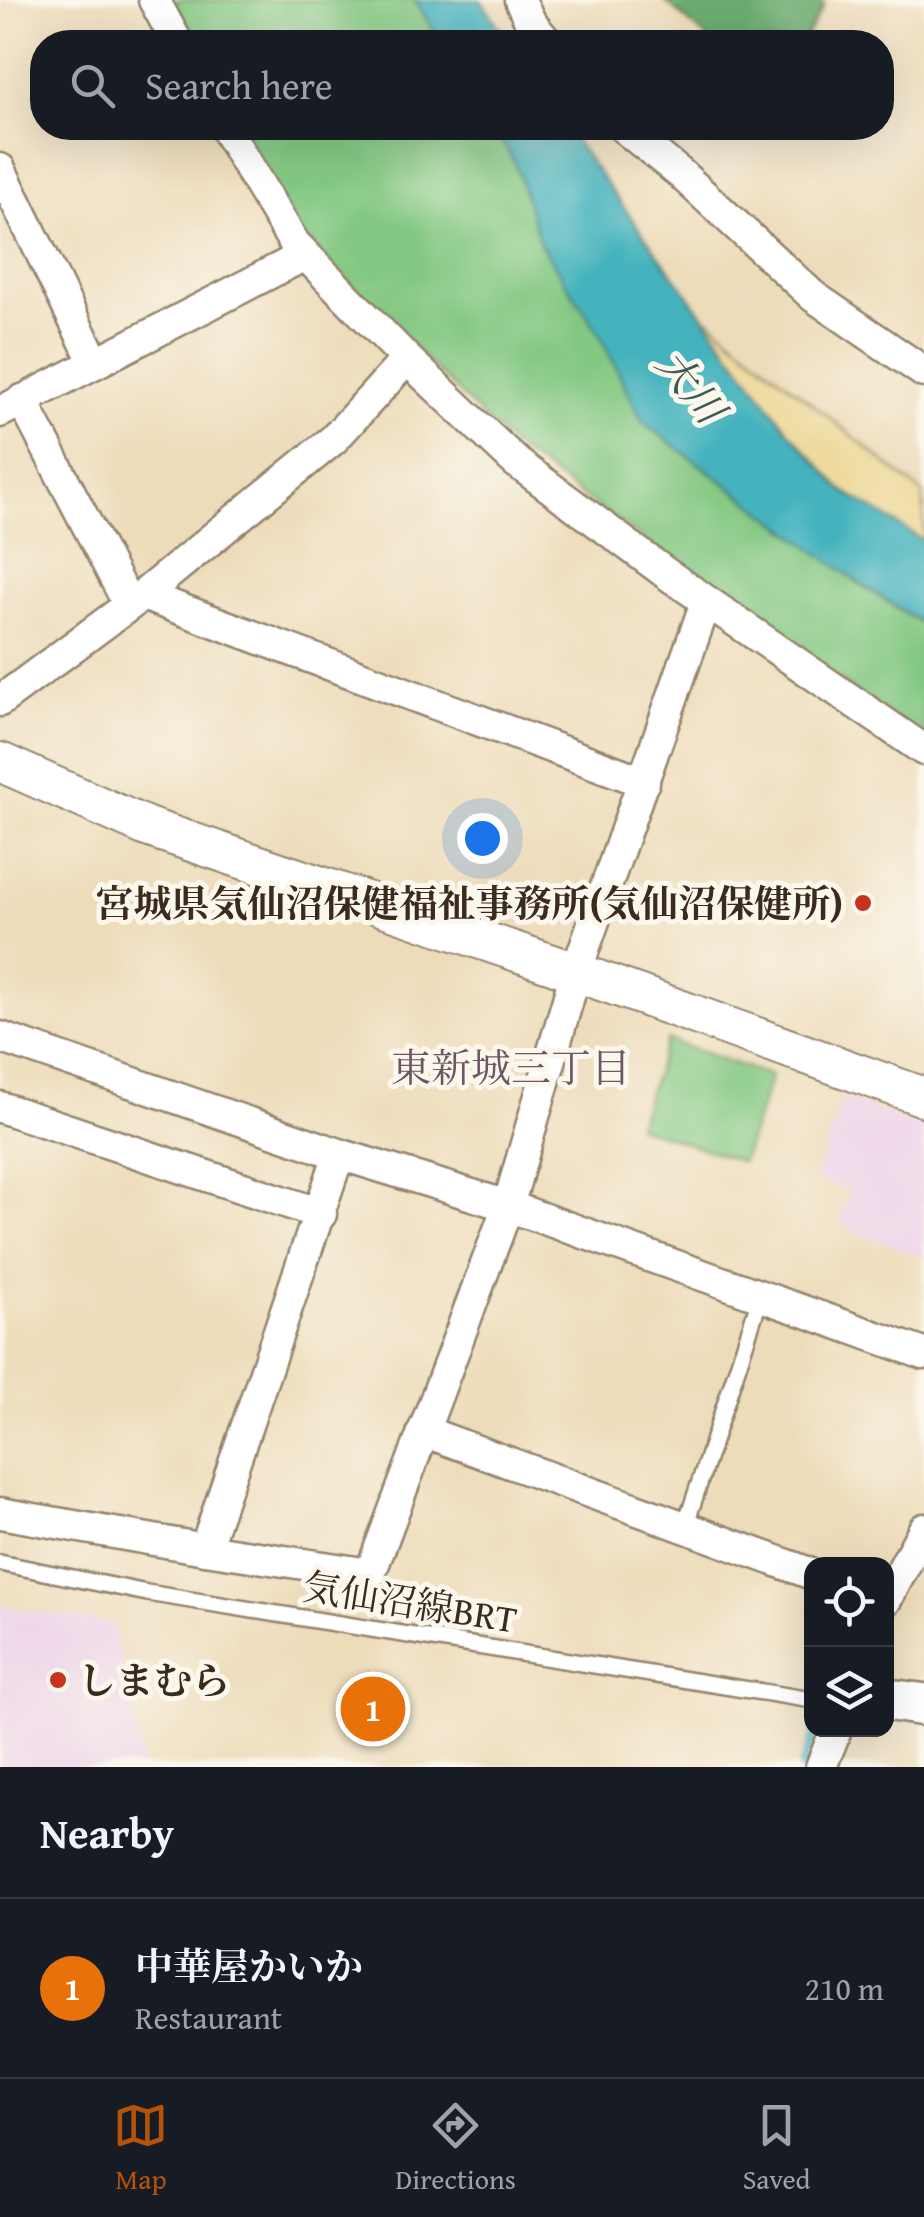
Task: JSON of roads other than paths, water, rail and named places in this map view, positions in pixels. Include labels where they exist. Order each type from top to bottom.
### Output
[{"type":"street","points":[[154,0],[170,30]]},
{"type":"street","points":[[520,0],[537,30]]},
{"type":"street","points":[[232,140],[294,243],[407,359],[516,462],[706,602],[924,750]]},
{"type":"street","points":[[639,140],[813,296],[924,372]]},
{"type":"street","points":[[0,169],[95,363]]},
{"type":"street","points":[[305,255],[11,406],[136,600],[644,782]]},
{"type":"street","points":[[0,700],[136,600],[334,438],[407,359]]},
{"type":"street","points":[[0,1513],[370,1574],[508,1206],[576,972],[706,602]]},
{"type":"street","points":[[0,762],[147,827],[576,972],[924,1097]]},
{"type":"street","points":[[0,1037],[340,1154],[508,1206],[924,1354]]},
{"type":"street","points":[[0,1108],[321,1214]]},
{"type":"street","points":[[205,1549],[340,1154]]},
{"type":"street","points":[[423,1431],[804,1571]]},
{"type":"street","points":[[894,1585],[924,1529]]},
{"type":"street","points":[[894,1695],[924,1699]]},
{"type":"street","points":[[821,1767],[833,1737]]},
{"type":"lane","points":[[685,1527],[760,1296]]},
{"type":"lane","name":"気仙沼線BRT","points":[[0,1563],[147,1592],[804,1699]]},
{"type":"lane","points":[[894,1713],[924,1718]]},
{"type":"water","points":[[415,0],[481,0],[501,30],[434,30]]},
{"type":"water","name":"大川","points":[[501,140],[574,140],[787,429],[842,490],[924,541],[924,625],[855,580],[643,422],[599,333],[540,243],[515,163]]},
{"type":"waterway","points":[[802,1767],[813,1737]]},
{"type":"place","name":"宮城県気仙沼保健福祉事務所(気仙沼保健所)","points":[[863,903]]},
{"type":"place","name":"しまむら","points":[[58,1680]]},
{"type":"place","name":"中華屋かいか","points":[[373,1709]]},
{"type":"district","name":"東新城三丁目","points":[[511,1067]]}]
